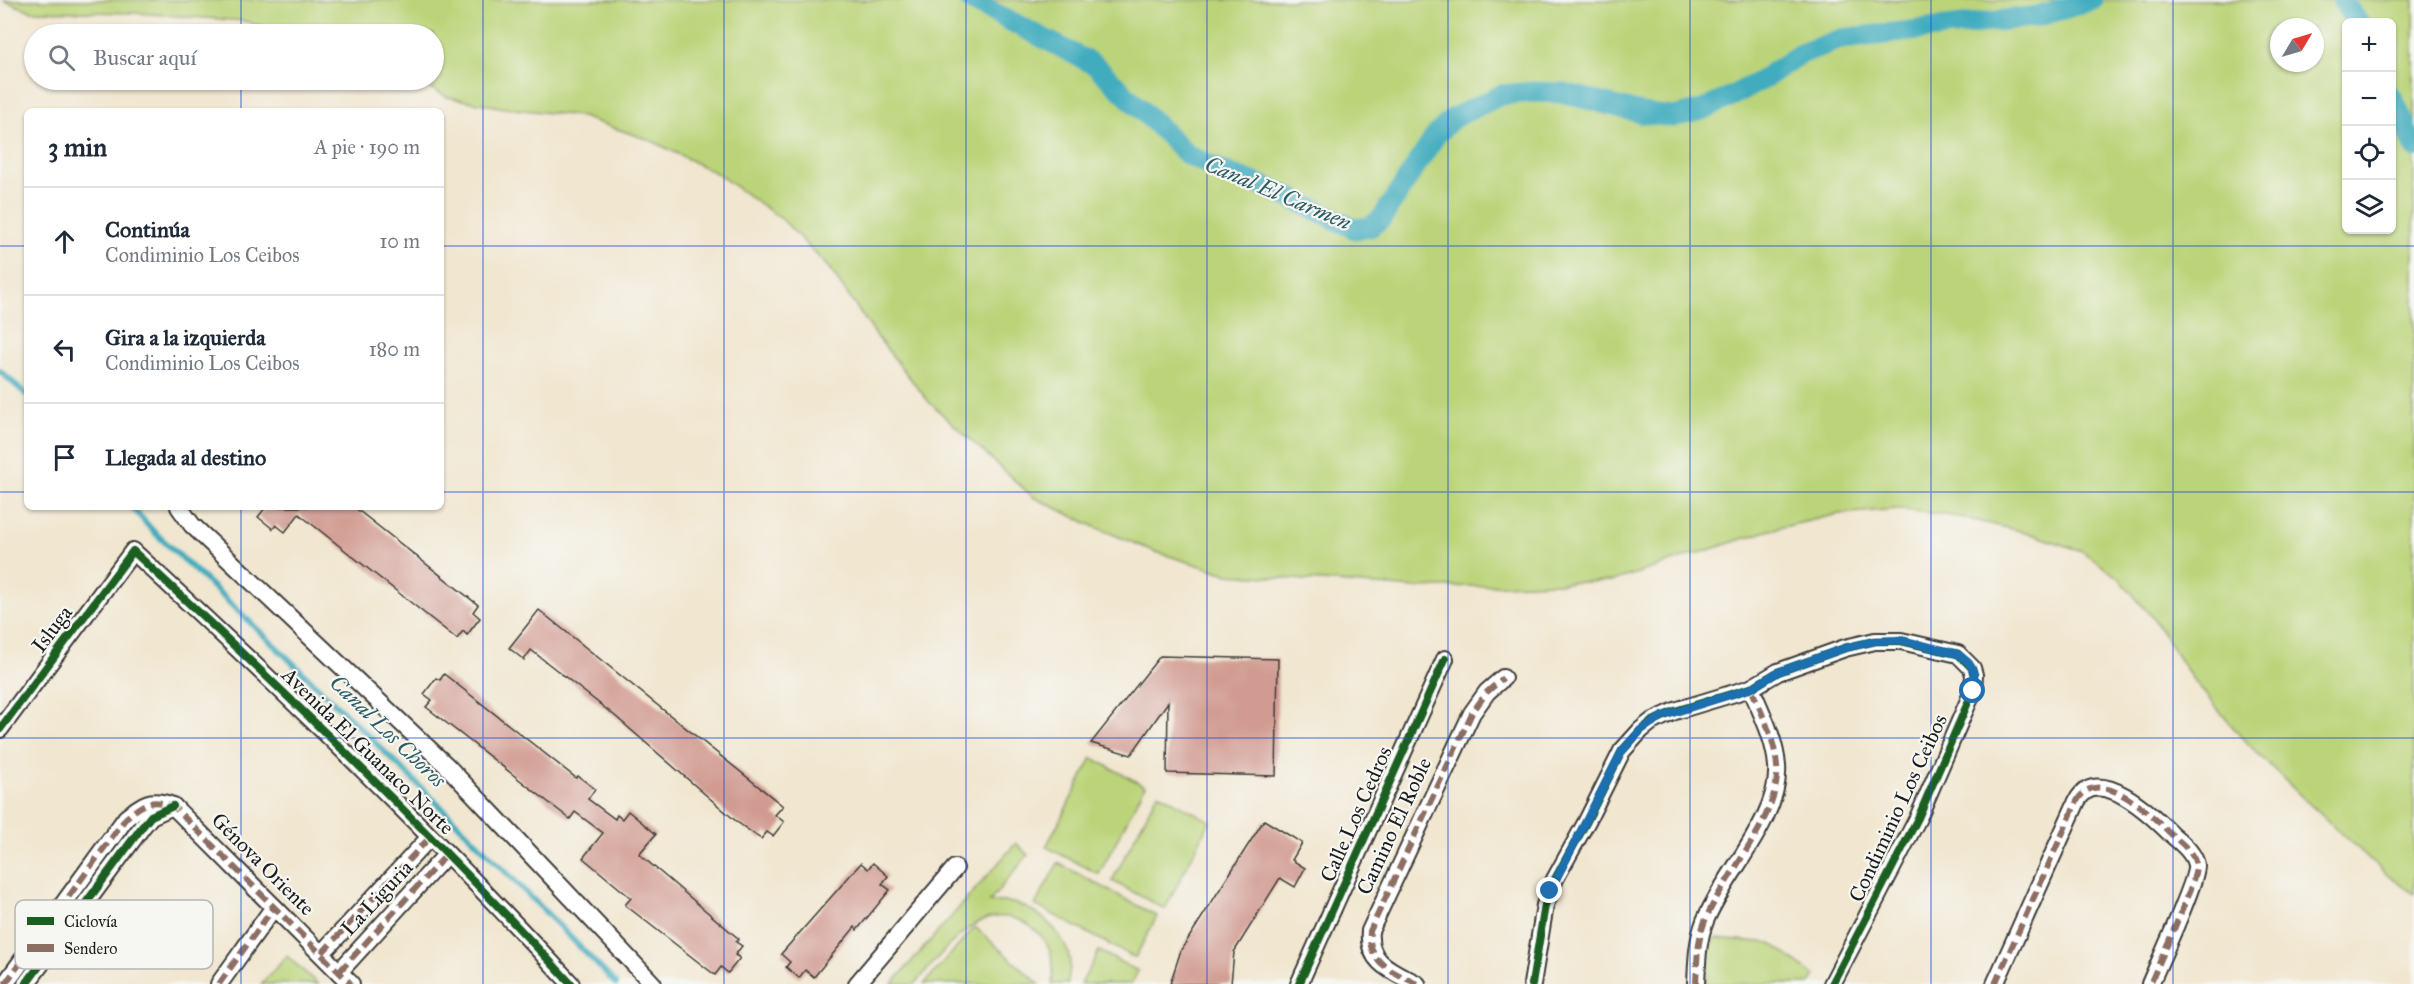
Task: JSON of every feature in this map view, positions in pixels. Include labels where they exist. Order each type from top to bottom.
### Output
[{"type":"street","name":"Avenida El Guanaco Norte","points":[[181,510],[192,525],[447,766],[652,984]]},
{"type":"street","name":"Avenida El Guanaco Norte","points":[[133,551],[430,837],[571,984]]},
{"type":"street","name":"Isluga","points":[[0,729],[133,551]]},
{"type":"street","name":"Condiminio Los Ceibos","points":[[1532,984],[1542,920],[1550,891],[1622,751],[1641,730],[1663,716],[1752,688],[1778,672],[1860,644],[1882,640],[1901,640],[1958,654],[1968,662],[1974,675],[1973,691],[1918,818],[1832,984]]},
{"type":"street","name":"Calle Los Cedros","points":[[1299,984],[1445,659]]},
{"type":"street","name":"Camino El Roble","points":[[1417,984],[1379,963],[1370,946],[1370,931],[1472,713],[1486,692],[1503,678]]},
{"type":"street","points":[[1696,984],[1698,948],[1705,923],[1768,810],[1776,788],[1775,754],[1752,688]]},
{"type":"street","points":[[1995,984],[2077,801],[2088,789],[2099,788],[2125,797],[2148,812],[2191,854],[2196,865],[2192,885],[2150,984]]},
{"type":"street","name":"Génova Oriente","points":[[80,900],[151,816],[173,806],[351,984]]},
{"type":"street","name":"La Liguria","points":[[322,953],[430,837]]},
{"type":"street","name":"La Liguria","points":[[339,972],[447,854]]},
{"type":"street","points":[[857,984],[955,868]]},
{"type":"street","points":[[219,984],[274,907]]},
{"type":"street","name":"Génova Oriente","points":[[5,984],[18,969]]},
{"type":"street","name":"Génova Oriente","points":[[26,984],[35,969]]},
{"type":"green space","points":[[2,0],[2414,0],[2414,894],[2387,875],[2242,738],[2191,677],[2155,621],[2120,579],[2082,551],[2025,532],[1960,517],[1898,509],[1839,514],[1770,530],[1613,581],[1416,588],[1227,574],[1156,552],[1095,527],[1033,497],[929,402],[878,338],[829,268],[783,220],[716,173],[652,141],[579,116],[505,108],[447,97],[434,90],[444,90],[444,24],[255,24],[245,21],[137,13],[31,11]]},
{"type":"green space","points":[[1092,758],[1145,786],[1099,874],[1046,847]]},
{"type":"green space","points":[[1158,793],[1210,821],[1165,909],[1112,881]]},
{"type":"green space","points":[[1016,843],[1028,855],[989,902],[1010,902],[1023,906],[1051,925],[1068,954],[1070,965],[1068,984],[1052,984],[1051,954],[1041,935],[1017,919],[1000,916],[983,920],[968,929],[939,956],[915,984],[892,984]]},
{"type":"green space","points":[[1058,863],[1157,916],[1135,958],[1035,905]]},
{"type":"green space","points":[[975,927],[1039,984],[924,984]]},
{"type":"green space","points":[[1716,938],[1771,943],[1815,976],[1810,984],[1706,984],[1708,947]]},
{"type":"green space","points":[[1099,951],[1138,971],[1131,984],[1081,984]]},
{"type":"green space","points":[[287,956],[318,984],[261,984]]},
{"type":"building","points":[[264,510],[358,510],[478,605],[473,612],[480,618],[467,635],[463,631],[457,639],[299,514],[285,532],[276,525],[273,529],[258,517]]},
{"type":"building","points":[[539,610],[783,806],[775,815],[784,822],[773,836],[767,832],[761,839],[737,822],[615,716],[531,650],[524,660],[509,648]]},
{"type":"building","points":[[1160,656],[1278,659],[1276,776],[1167,773],[1168,702],[1131,755],[1091,743]]},
{"type":"building","points":[[444,674],[576,778],[578,776],[595,789],[588,799],[615,819],[617,815],[622,819],[628,811],[656,834],[639,854],[739,939],[736,942],[742,946],[735,955],[740,958],[728,973],[721,967],[715,975],[625,905],[631,898],[583,858],[603,833],[575,812],[570,819],[426,707],[432,700],[424,694],[436,678],[440,680]]},
{"type":"building","points":[[1264,820],[1302,843],[1292,860],[1305,868],[1295,887],[1280,878],[1234,952],[1231,984],[1170,984],[1181,950]]},
{"type":"building","points":[[861,863],[868,869],[873,863],[888,876],[882,884],[890,890],[857,930],[855,927],[814,977],[805,970],[799,978],[786,967],[790,962],[781,954]]},
{"type":"waterway","name":"Canal El Carmen","points":[[970,0],[1095,65],[1188,155],[1220,170],[1272,189],[1355,229],[1370,227],[1382,218],[1436,135],[1453,118],[1501,95],[1533,92],[1564,93],[1641,113],[1673,117],[1702,110],[1724,100],[1762,80],[1800,54],[1841,39],[2040,16],[2093,0]]},
{"type":"waterway","name":"Canal El Carmen","points":[[2342,0],[2355,18]]},
{"type":"waterway","name":"Canal El Carmen","points":[[2396,105],[2414,147]]},
{"type":"waterway","name":"Canal Los Choros","points":[[0,371],[24,392]]},
{"type":"waterway","name":"Canal Los Choros","points":[[135,510],[152,530],[445,811],[616,984]]},
{"type":"marked path","points":[[1417,984],[1383,965],[1373,951],[1370,931],[1472,713],[1487,692],[1503,678]]},
{"type":"marked path","points":[[1696,984],[1699,944],[1705,921],[1761,825],[1776,785],[1777,766],[1774,746],[1751,688]]},
{"type":"marked path","points":[[1995,984],[2077,801],[2086,791],[2098,788],[2125,796],[2139,806],[2186,848],[2195,860],[2195,873],[2191,887],[2150,984]]},
{"type":"marked path","points":[[66,900],[126,818],[148,803],[158,802],[173,806],[351,984]]},
{"type":"marked path","points":[[322,953],[430,837]]},
{"type":"marked path","points":[[339,972],[447,854]]},
{"type":"marked path","points":[[219,984],[274,907]]},
{"type":"marked path","points":[[5,984],[16,969]]},
{"type":"cycle path","points":[[0,729],[133,551],[356,763],[465,872],[571,984]]},
{"type":"cycle path","points":[[1532,984],[1545,905],[1555,879],[1622,751],[1651,722],[1675,711],[1751,688],[1778,672],[1845,648],[1875,641],[1901,641],[1958,654],[1972,668],[1973,691],[1918,818],[1832,984]]},
{"type":"cycle path","points":[[1299,984],[1445,659]]},
{"type":"cycle path","points":[[88,900],[151,816],[173,806]]},
{"type":"cycle path","points":[[26,984],[37,969]]},
{"type":"route","points":[[1550,891],[1622,751],[1641,730],[1663,716],[1752,688],[1763,679],[1778,672],[1845,648],[1875,641],[1901,640],[1958,654],[1972,668],[1975,683],[1973,691]]}]
